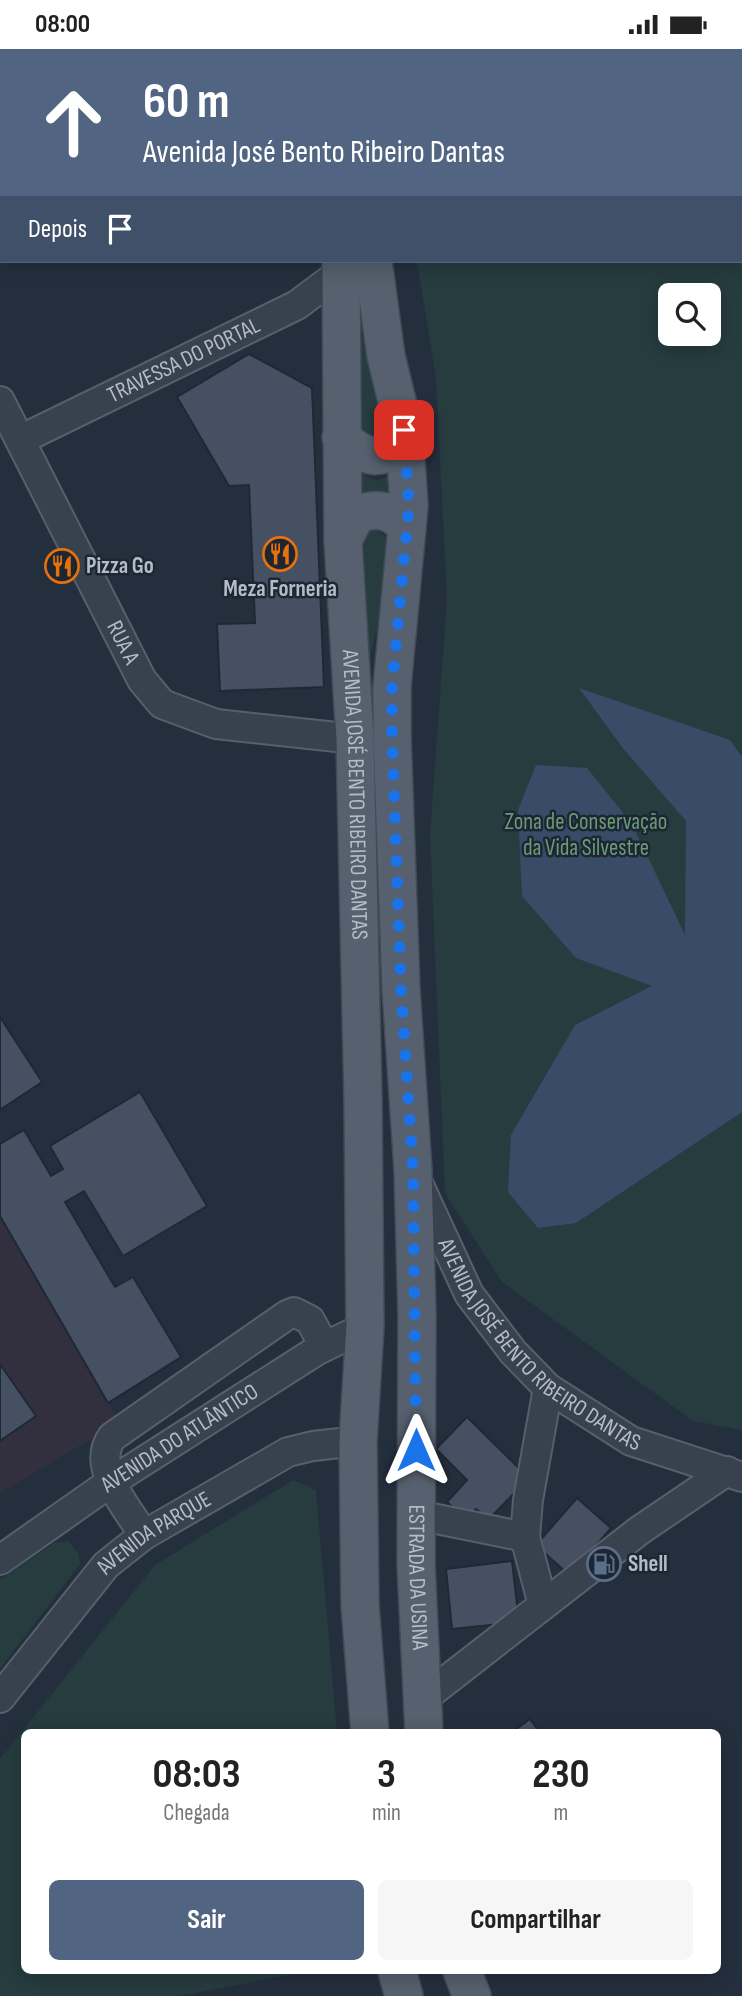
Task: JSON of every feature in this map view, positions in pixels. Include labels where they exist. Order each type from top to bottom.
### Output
[{"type":"main road","name":"AVENIDA JOSÉ BENTO RIBEIRO DANTAS","points":[[352,265],[386,356],[404,430],[409,506],[392,687],[392,735],[401,989],[413,1170]]},
{"type":"main road","name":"AVENIDA JOSÉ BENTO RIBEIRO DANTAS","points":[[352,265],[341,437],[343,540],[355,739],[365,1328]]},
{"type":"main road","points":[[341,437],[357,452],[369,457],[382,454],[397,445],[404,430]]},
{"type":"main road","points":[[343,540],[356,515],[367,510],[382,510],[398,516],[407,529]]},
{"type":"main road","name":"ESTRADA DA USINA","points":[[413,1170],[416,1564],[422,1717]]},
{"type":"main road","points":[[365,1328],[358,1441],[359,1555],[370,1729]]},
{"type":"main road","points":[[359,1555],[379,1547],[393,1547],[402,1551],[416,1564]]},
{"type":"main road","points":[[398,1974],[404,1996]]},
{"type":"main road","points":[[463,1974],[472,1996]]},
{"type":"street","name":"TRAVESSA DO PORTAL","points":[[20,440],[297,305],[352,265]]},
{"type":"street","name":"RUA A","points":[[0,401],[142,680],[162,704],[216,724],[355,739]]},
{"type":"street","name":"AVENIDA JOSÉ BENTO RIBEIRO DANTAS","points":[[413,1170],[468,1294],[513,1352],[548,1388],[631,1441],[734,1474]]},
{"type":"street","points":[[144,1535],[111,1482],[104,1456],[105,1446],[112,1437],[294,1312],[310,1319],[324,1346]]},
{"type":"street","name":"AVENIDA DO ATLÂNTICO","points":[[0,1560],[111,1482],[220,1412],[324,1346],[365,1328]]},
{"type":"street","points":[[198,1378],[220,1412]]},
{"type":"street","points":[[543,1605],[525,1537],[528,1500],[548,1388]]},
{"type":"street","name":"AVENIDA PARQUE","points":[[0,1698],[106,1565],[144,1535],[288,1453],[313,1446],[358,1441]]},
{"type":"street","points":[[422,1717],[543,1605],[640,1530],[734,1474]]},
{"type":"street","points":[[417,1515],[525,1537]]},
{"type":"shaded area","points":[[0,1217],[120,1422],[0,1493]]},
{"type":"green space","name":"Zona de Conservação da Vida Silvestre","points":[[417,263],[742,263],[742,1430],[693,1421],[502,1282],[445,1193],[430,835],[447,599],[436,379]]},
{"type":"green space","points":[[363,331],[396,420],[377,440],[355,422]]},
{"type":"green space","points":[[400,470],[400,501],[358,506],[358,473],[378,481]]},
{"type":"green space","points":[[374,529],[386,536],[397,551],[368,665],[352,548],[362,533]]},
{"type":"green space","points":[[293,1480],[316,1490],[337,1729],[24,1729],[155,1565]]},
{"type":"green space","points":[[69,1541],[78,1553],[80,1564],[0,1669],[0,1580],[54,1543]]},
{"type":"green space","points":[[21,1733],[21,1974],[293,1974],[179,1996],[0,1996],[0,1759]]},
{"type":"water","points":[[579,688],[730,740],[742,757],[742,1112],[576,1223],[538,1228],[508,1192],[511,1135],[575,1025],[652,986],[576,958],[522,896],[518,810],[536,765],[587,768],[632,824],[685,935],[686,821],[622,747]]},
{"type":"building","points":[[249,354],[312,388],[324,687],[220,691],[217,624],[255,623],[249,485],[229,486],[177,397]]},
{"type":"building","points":[[0,1017],[42,1082],[0,1110]]},
{"type":"building","points":[[140,1092],[207,1206],[123,1256],[84,1191],[65,1202],[115,1287],[133,1277],[181,1357],[108,1403],[0,1216],[0,1144],[24,1130],[51,1176],[63,1169],[50,1146]]},
{"type":"building","points":[[0,1364],[36,1416],[0,1441]]},
{"type":"building","points":[[467,1417],[529,1478],[488,1520],[476,1509],[466,1520],[447,1502],[467,1480],[436,1449]]},
{"type":"building","points":[[577,1498],[611,1528],[570,1576],[536,1545]]},
{"type":"building","points":[[512,1561],[519,1622],[452,1629],[446,1569]]},
{"type":"building","points":[[530,1719],[537,1729],[516,1729]]},
{"type":"place","name":"Meza Forneria","points":[[280,554]]},
{"type":"place","name":"Pizza Go","points":[[62,566]]},
{"type":"place","name":"Shell","points":[[604,1564]]},
{"type":"route","points":[[404,430],[409,506],[392,687],[392,735],[401,989],[413,1170],[416,1450]]}]
